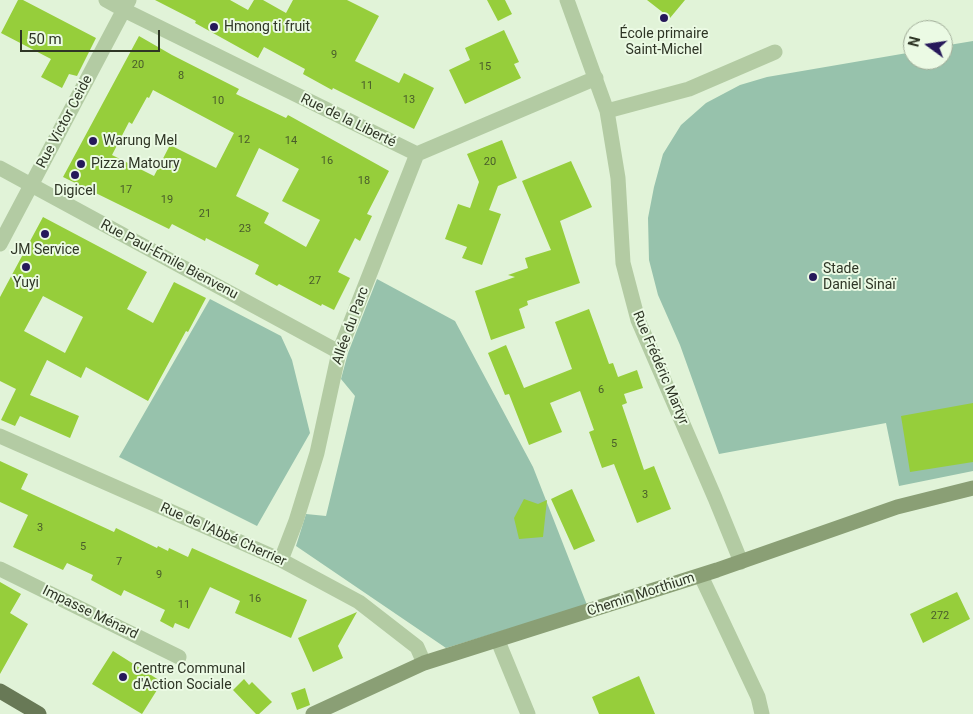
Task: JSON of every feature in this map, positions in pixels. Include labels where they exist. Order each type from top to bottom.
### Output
[{"type":"main road","points":[[0,691],[38,714]]},
{"type":"street","name":"Rue de la Liberté","points":[[106,0],[127,5],[416,154]]},
{"type":"street","name":"Rue Frédéric Martyr","points":[[567,0],[607,111],[618,178],[623,263],[638,320],[741,562]]},
{"type":"street","name":"Rue Victor Ceide","points":[[0,244],[127,5]]},
{"type":"street","points":[[607,111],[689,89],[775,52]]},
{"type":"street","points":[[416,154],[596,78]]},
{"type":"street","name":"Allée du Parc","points":[[281,560],[296,521],[317,452],[339,352],[416,154]]},
{"type":"street","name":"Rue Paul-Émile Bienvenu","points":[[0,168],[339,352]]},
{"type":"street","name":"Rue de l'Abbé Cherrier","points":[[0,436],[281,560],[359,602],[417,647],[424,663]]},
{"type":"street","name":"Chemin Morthium","points":[[313,714],[424,663],[701,576],[897,507],[973,488]]},
{"type":"street","name":"Impasse Ménard","points":[[0,569],[179,658]]},
{"type":"street","points":[[701,576],[758,697],[762,714]]},
{"type":"street","points":[[498,641],[528,714]]},
{"type":"green space","name":"Stade Daniel Sinaï","points":[[973,41],[973,471],[899,486],[886,423],[719,454],[680,345],[658,295],[649,260],[648,218],[663,154],[681,125],[706,103],[740,85],[767,77],[903,54],[903,70],[953,70],[953,44]]},
{"type":"green space","points":[[377,279],[455,321],[533,467],[587,605],[446,648],[296,546],[306,514],[326,516],[355,396],[341,379],[348,353]]},
{"type":"green space","points":[[210,299],[281,336],[292,360],[310,433],[257,526],[119,457]]},
{"type":"building","points":[[18,0],[23,0],[96,38],[77,76],[69,74],[62,88],[41,77],[51,59],[1,33]]},
{"type":"building","points":[[155,0],[230,0],[248,10],[254,0],[263,0],[286,13],[293,0],[347,0],[379,16],[355,61],[399,83],[404,73],[434,88],[414,129],[333,88],[332,90],[303,74],[305,69],[264,47],[258,58],[195,23],[196,21]]},
{"type":"building","points":[[487,0],[505,0],[512,14],[498,21]]},
{"type":"building","points":[[647,0],[685,0],[670,18]]},
{"type":"building","points":[[504,30],[519,62],[514,64],[521,78],[465,104],[449,70],[470,60],[465,48]]},
{"type":"building","points":[[139,36],[239,89],[236,94],[286,118],[288,115],[389,171],[367,214],[372,216],[360,241],[355,238],[338,272],[350,278],[334,310],[322,304],[321,306],[279,284],[277,286],[255,274],[259,265],[206,238],[205,241],[172,224],[169,229],[63,177]],"holes":[[[153,90],[234,133],[216,168],[170,145],[154,176],[112,155],[129,122],[132,124]],[[259,148],[299,169],[282,201],[320,220],[306,247],[264,223],[269,213],[236,196]]]},
{"type":"building","points":[[502,140],[517,178],[498,186],[489,210],[501,214],[482,265],[462,258],[467,247],[445,239],[458,204],[470,208],[479,182],[467,154]]},
{"type":"building","points":[[571,161],[592,207],[560,221],[580,283],[527,301],[528,305],[519,309],[525,328],[491,340],[475,291],[515,277],[508,275],[528,268],[525,258],[551,250],[522,181]]},
{"type":"building","points":[[43,217],[147,272],[127,309],[153,323],[174,282],[206,298],[148,401],[86,367],[81,378],[47,360],[30,395],[79,416],[70,438],[20,416],[15,426],[1,420],[16,389],[0,381],[0,297]],"holes":[[[43,296],[83,317],[65,353],[24,331]]]},
{"type":"building","points":[[589,309],[609,364],[613,363],[618,377],[637,370],[643,388],[624,394],[627,403],[622,405],[644,470],[654,466],[671,509],[637,523],[614,464],[602,468],[589,432],[594,430],[580,391],[550,403],[562,432],[529,445],[509,394],[505,395],[488,353],[506,345],[524,388],[572,369],[555,322]]},
{"type":"building","points":[[973,403],[973,462],[910,472],[901,416]]},
{"type":"building","points":[[0,461],[28,474],[21,489],[114,532],[116,528],[157,548],[158,546],[168,551],[169,548],[188,557],[192,548],[307,600],[291,638],[235,613],[240,601],[210,587],[189,629],[175,623],[173,628],[160,621],[165,610],[124,590],[121,596],[91,580],[93,575],[67,563],[63,570],[13,547],[28,515],[0,502]]},
{"type":"building","points":[[572,489],[595,541],[574,550],[551,499]]},
{"type":"building","points":[[524,499],[538,504],[547,500],[543,537],[519,539],[514,518]]},
{"type":"building","points":[[0,582],[21,594],[10,613],[28,624],[0,674]]},
{"type":"building","points":[[957,592],[970,619],[923,643],[910,614]]},
{"type":"building","points":[[357,612],[338,646],[343,658],[313,672],[298,638]]},
{"type":"building","points":[[113,651],[162,682],[142,714],[92,684]]},
{"type":"building","points":[[639,676],[655,714],[599,714],[592,697]]},
{"type":"building","points":[[244,679],[249,685],[252,682],[272,702],[259,714],[256,714],[233,690]]},
{"type":"building","points":[[305,688],[310,705],[297,710],[291,693]]},
{"type":"place","name":"École primaire Saint-Michel","points":[[664,18]]},
{"type":"place","name":"Hmong ti fruit","points":[[214,27]]},
{"type":"place","name":"Warung Mel","points":[[93,141]]},
{"type":"place","name":"Pizza Matoury","points":[[81,164]]},
{"type":"place","name":"Digicel","points":[[75,175]]},
{"type":"place","name":"JM Service","points":[[45,234]]},
{"type":"place","name":"Yuyi","points":[[26,267]]},
{"type":"place","name":"Stade Daniel Sinaï","points":[[813,277]]},
{"type":"place","name":"Centre Communal d'Action Sociale","points":[[123,677]]}]
